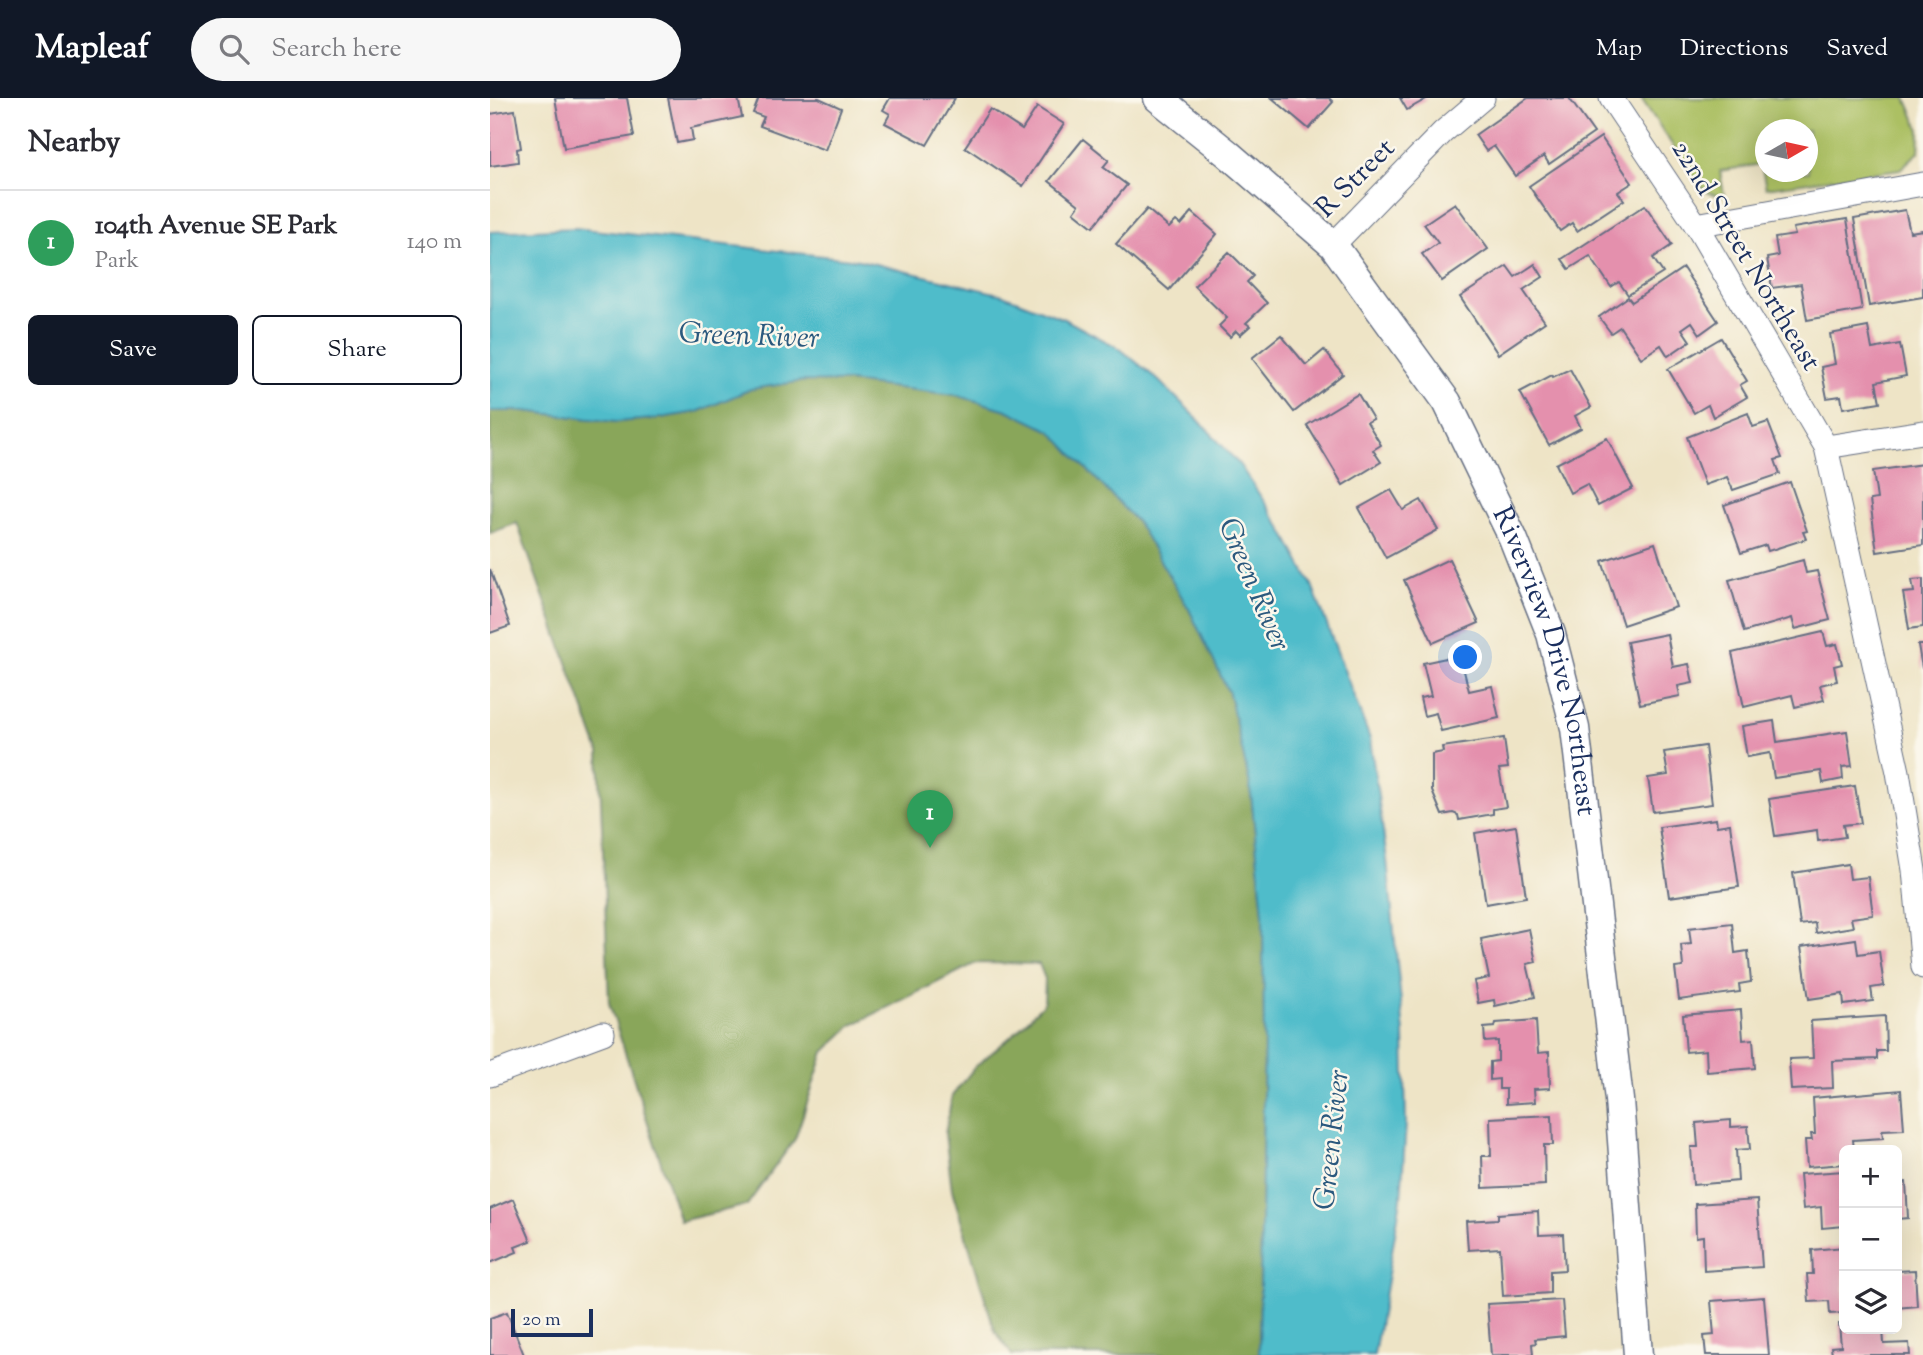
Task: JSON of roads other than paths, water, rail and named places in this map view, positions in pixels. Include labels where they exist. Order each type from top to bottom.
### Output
[{"type":"street","name":"Riverview Drive Northeast","points":[[1158,98],[1228,154],[1333,245],[1447,402],[1513,538],[1551,634],[1575,728],[1619,1100],[1638,1355]]},
{"type":"street","name":"R Street","points":[[1333,245],[1443,132],[1483,98]]},
{"type":"street","name":"22nd Street Northeast","points":[[1612,98],[1696,225],[1826,447],[1898,772],[1922,918],[1923,967]]},
{"type":"street","points":[[1696,225],[1923,184]]},
{"type":"street","points":[[1826,447],[1923,432]]},
{"type":"street","points":[[490,1075],[603,1032]]},
{"type":"water","name":"Green River","points":[[575,228],[859,260],[1003,295],[1064,319],[1119,348],[1157,379],[1239,464],[1281,527],[1312,585],[1370,739],[1387,860],[1404,1033],[1406,1123],[1401,1199],[1374,1355],[1259,1355],[1264,1042],[1263,913],[1250,784],[1229,693],[1189,609],[1137,522],[1051,431],[1007,410],[956,395],[849,382],[803,381],[751,389],[697,412],[654,419],[616,422],[525,411],[490,411],[490,232]]},
{"type":"place","name":"104th Avenue SE Park","points":[[930,848]]}]
